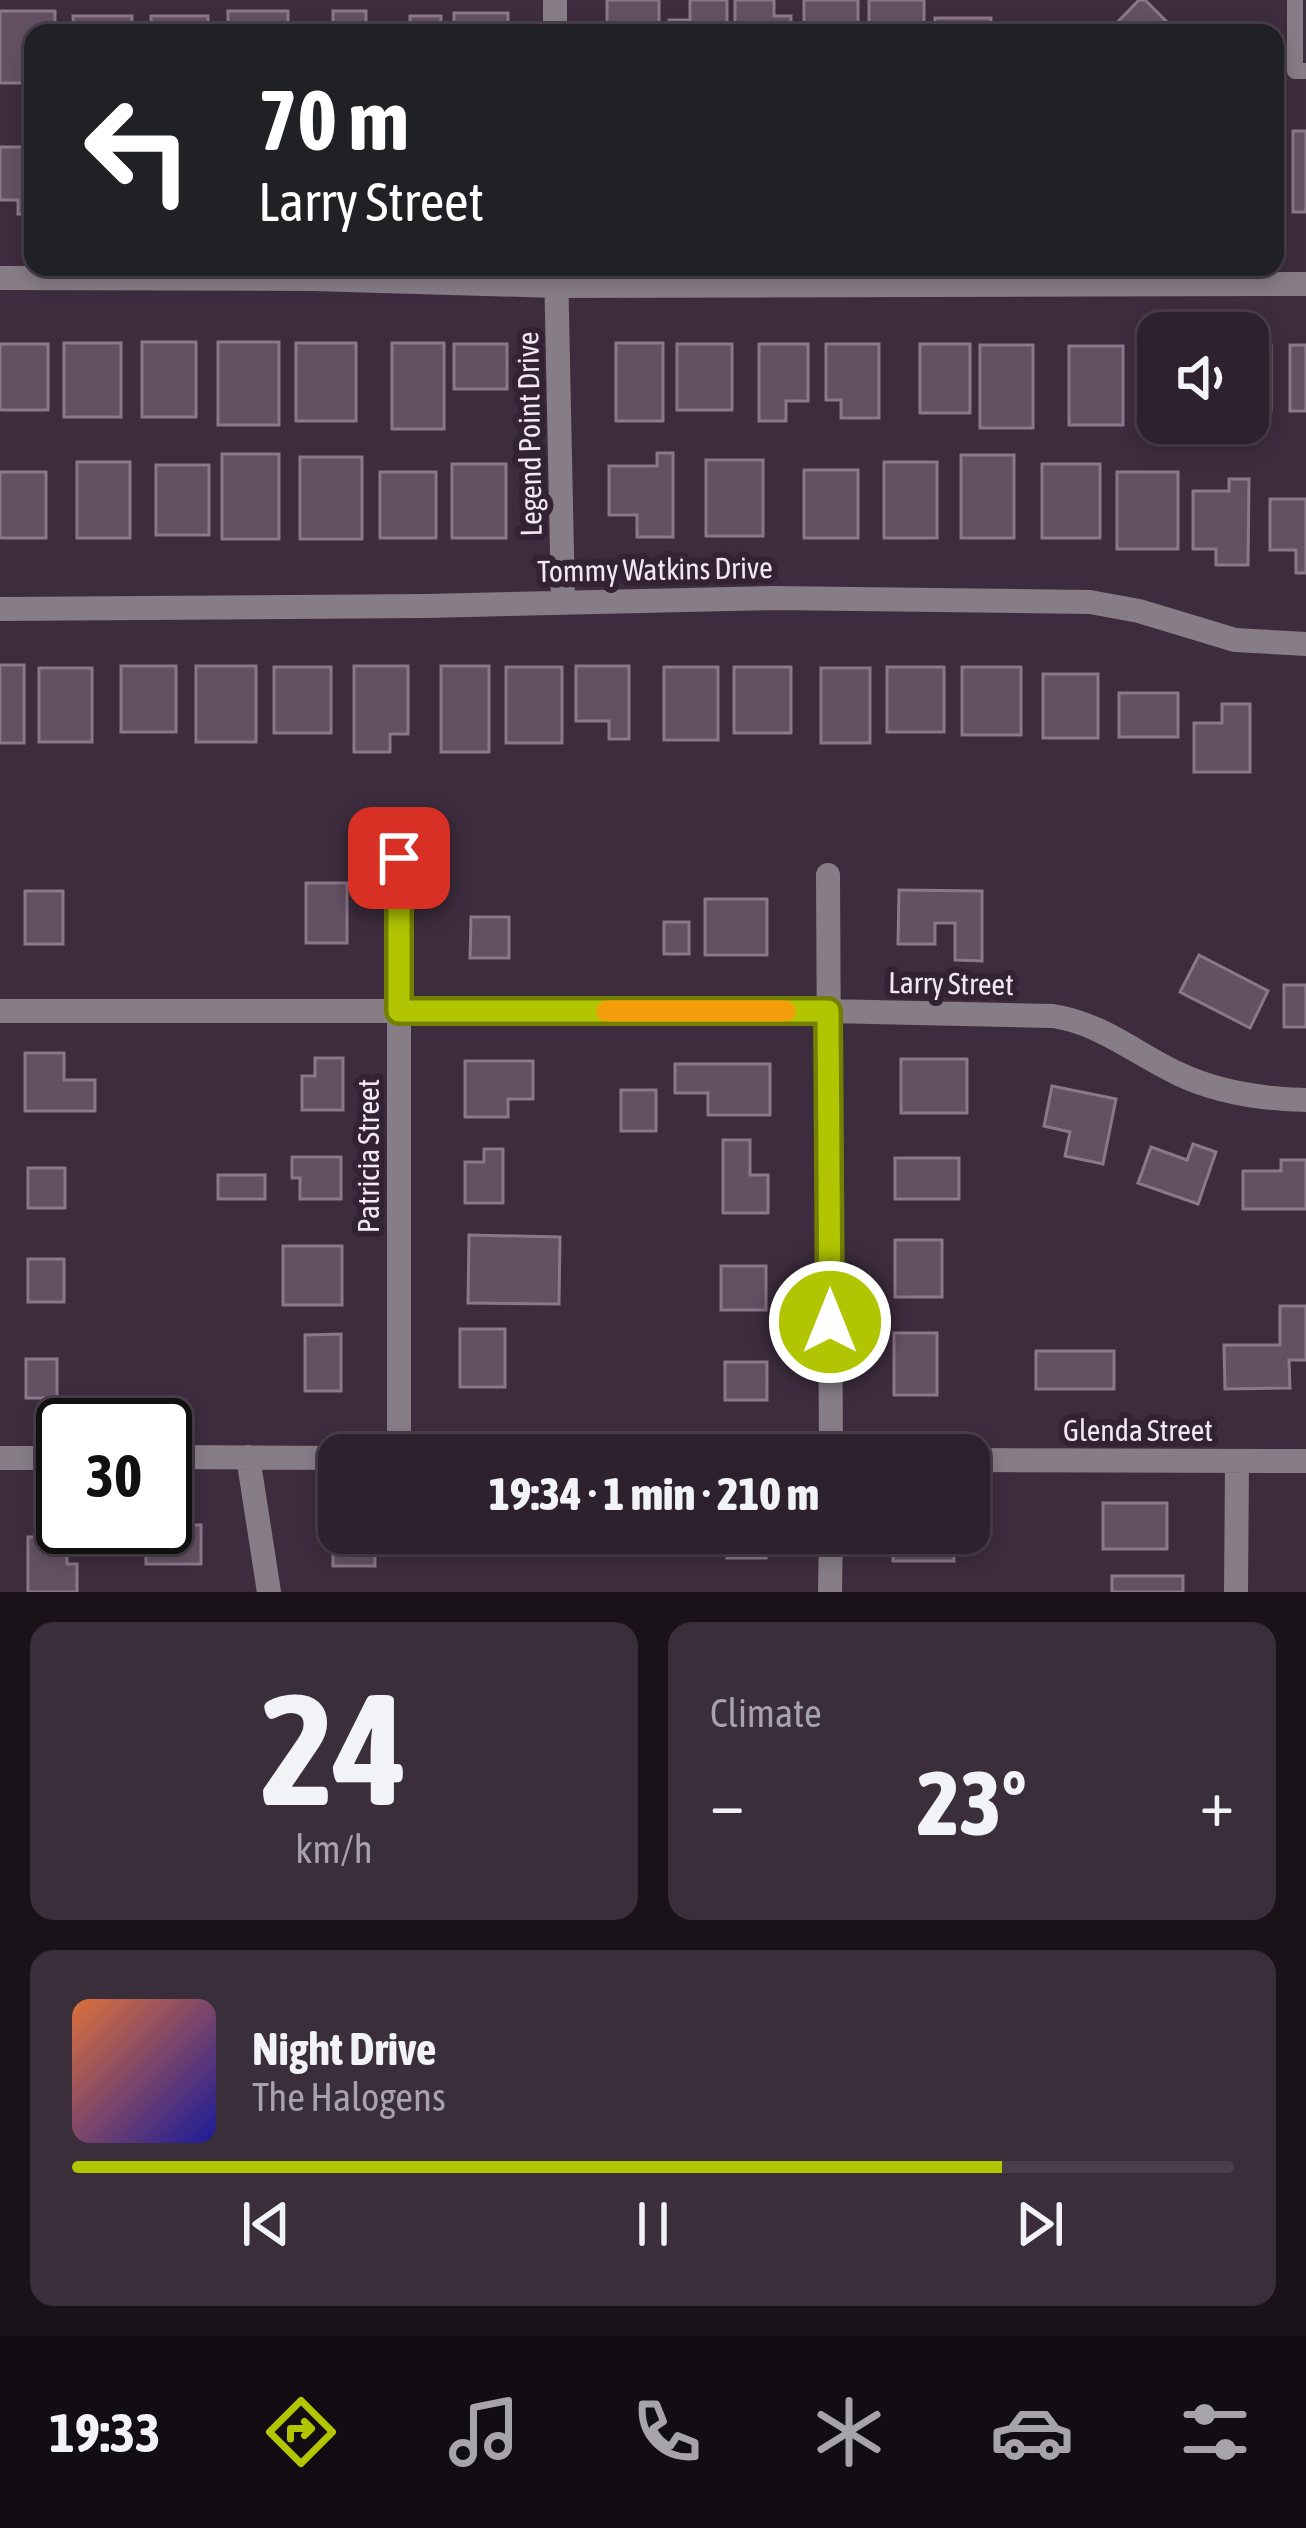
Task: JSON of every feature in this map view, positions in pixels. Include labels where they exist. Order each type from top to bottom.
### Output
[{"type":"street","points":[[0,278],[556,276],[1306,284]]},
{"type":"street","name":"Legend Point Drive","points":[[556,276],[563,600]]},
{"type":"street","name":"Tommy Watkins Drive","points":[[0,609],[425,606],[563,600],[1090,602],[1139,611],[1235,640],[1306,644]]},
{"type":"street","name":"Patricia Street","points":[[399,858],[399,1434]]},
{"type":"street","points":[[828,875],[831,1434]]},
{"type":"street","name":"Larry Street","points":[[0,1011],[828,1011],[1082,1020],[1180,1075],[1234,1094],[1306,1100]]},
{"type":"street","points":[[192,1457],[318,1458]]},
{"type":"street","points":[[248,1457],[269,1592]]},
{"type":"street","points":[[0,1458],[36,1458]]},
{"type":"street","name":"Glenda Street","points":[[990,1460],[1306,1461]]},
{"type":"street","points":[[1236,1592],[1237,1462]]},
{"type":"street","points":[[830,1592],[831,1554]]},
{"type":"lane","points":[[1294,0],[1295,71],[1306,71]]},
{"type":"building","points":[[607,0],[659,0],[659,24],[607,24]]},
{"type":"building","points":[[690,0],[727,0],[727,24],[669,24],[669,20],[690,20]]},
{"type":"building","points":[[735,0],[774,0],[774,16],[791,16],[791,24],[735,24]]},
{"type":"building","points":[[804,0],[858,0],[858,24],[804,24]]},
{"type":"building","points":[[869,0],[924,0],[924,24],[869,24]]},
{"type":"building","points":[[1139,0],[1145,0],[1169,24],[1116,24]]},
{"type":"building","points":[[0,11],[55,11],[55,24],[24,24],[24,83],[0,83]]},
{"type":"building","points":[[228,11],[288,11],[288,24],[228,24]]},
{"type":"building","points":[[333,11],[366,11],[366,24],[333,24]]},
{"type":"building","points":[[454,13],[508,13],[508,24],[454,24]]},
{"type":"building","points":[[73,16],[132,16],[132,24],[73,24]]},
{"type":"building","points":[[151,16],[208,16],[208,24],[151,24]]},
{"type":"building","points":[[410,16],[441,16],[441,24],[410,24]]},
{"type":"building","points":[[935,18],[991,18],[991,24],[935,24]]},
{"type":"building","points":[[1293,131],[1306,131],[1306,212],[1293,212]]},
{"type":"building","points":[[0,147],[24,147],[24,214],[18,214],[18,200],[0,200]]},
{"type":"building","points":[[142,342],[196,342],[196,417],[142,417]]},
{"type":"building","points":[[218,342],[279,342],[279,425],[218,425]]},
{"type":"building","points":[[64,343],[121,343],[121,417],[64,417]]},
{"type":"building","points":[[296,343],[356,343],[356,421],[296,421]]},
{"type":"building","points":[[392,343],[444,343],[444,429],[392,429]]},
{"type":"building","points":[[616,343],[663,343],[663,421],[616,421]]},
{"type":"building","points":[[0,344],[48,344],[48,410],[0,410]]},
{"type":"building","points":[[454,344],[507,344],[507,389],[454,389]]},
{"type":"building","points":[[677,344],[732,344],[732,410],[677,410]]},
{"type":"building","points":[[759,344],[808,344],[808,401],[786,401],[786,421],[759,421]]},
{"type":"building","points":[[826,344],[879,344],[879,418],[841,418],[841,400],[826,400]]},
{"type":"building","points":[[920,344],[970,344],[970,413],[920,413]]},
{"type":"building","points":[[980,345],[1033,345],[1033,428],[980,428]]},
{"type":"building","points":[[1269,345],[1271,345],[1269,410]]},
{"type":"building","points":[[1290,345],[1306,345],[1306,411],[1290,411]]},
{"type":"building","points":[[1069,346],[1123,346],[1123,425],[1069,425]]},
{"type":"building","points":[[657,453],[673,453],[673,537],[637,537],[637,515],[609,515],[609,466],[657,466]]},
{"type":"building","points":[[222,454],[279,454],[279,539],[222,539]]},
{"type":"building","points":[[961,455],[1014,455],[1014,538],[961,538]]},
{"type":"building","points":[[300,457],[362,457],[362,539],[300,539]]},
{"type":"building","points":[[706,460],[763,460],[763,536],[706,536]]},
{"type":"building","points":[[77,462],[130,462],[130,538],[77,538]]},
{"type":"building","points":[[884,462],[937,462],[937,538],[884,538]]},
{"type":"building","points":[[452,464],[506,464],[506,538],[452,538]]},
{"type":"building","points":[[1042,464],[1100,464],[1100,538],[1042,538]]},
{"type":"building","points":[[156,465],[209,465],[209,535],[156,535]]},
{"type":"building","points":[[804,470],[858,470],[858,538],[804,538]]},
{"type":"building","points":[[0,472],[46,472],[46,538],[0,538]]},
{"type":"building","points":[[380,472],[436,472],[436,538],[380,538]]},
{"type":"building","points":[[1117,472],[1178,472],[1178,549],[1117,549]]},
{"type":"building","points":[[1229,479],[1249,479],[1248,565],[1216,565],[1216,549],[1193,549],[1193,491],[1229,491]]},
{"type":"building","points":[[1270,499],[1306,499],[1306,573],[1296,573],[1296,550],[1270,550]]},
{"type":"building","points":[[0,665],[24,665],[24,743],[0,743]]},
{"type":"building","points":[[121,666],[176,666],[176,732],[121,732]]},
{"type":"building","points":[[196,666],[256,666],[256,742],[196,742]]},
{"type":"building","points":[[354,666],[408,666],[408,734],[390,734],[390,752],[354,752]]},
{"type":"building","points":[[441,666],[489,666],[489,752],[441,752]]},
{"type":"building","points":[[576,666],[629,666],[629,739],[609,739],[609,721],[576,721]]},
{"type":"building","points":[[274,667],[331,667],[331,733],[274,733]]},
{"type":"building","points":[[506,667],[562,667],[562,743],[506,743]]},
{"type":"building","points":[[664,667],[718,667],[718,740],[664,740]]},
{"type":"building","points":[[734,667],[791,667],[791,733],[734,733]]},
{"type":"building","points":[[887,667],[944,667],[944,732],[887,732]]},
{"type":"building","points":[[962,667],[1021,667],[1021,735],[962,735]]},
{"type":"building","points":[[39,668],[92,668],[92,742],[39,742]]},
{"type":"building","points":[[821,668],[870,668],[870,743],[821,743]]},
{"type":"building","points":[[1043,674],[1098,674],[1098,738],[1043,738]]},
{"type":"building","points":[[1119,693],[1178,693],[1178,737],[1119,737]]},
{"type":"building","points":[[1222,704],[1250,704],[1250,772],[1194,772],[1194,723],[1222,723]]},
{"type":"building","points":[[306,883],[347,883],[347,943],[306,943]]},
{"type":"building","points":[[899,890],[982,891],[982,961],[955,960],[955,923],[935,923],[935,944],[898,944]]},
{"type":"building","points":[[25,891],[63,891],[63,944],[25,944]]},
{"type":"building","points":[[705,899],[767,899],[767,955],[705,955]]},
{"type":"building","points":[[471,917],[509,917],[509,958],[470,958]]},
{"type":"building","points":[[664,922],[689,922],[689,954],[664,954]]},
{"type":"building","points":[[1199,955],[1268,991],[1250,1028],[1180,992]]},
{"type":"building","points":[[1284,985],[1306,985],[1306,1027],[1284,1027]]},
{"type":"building","points":[[25,1053],[64,1053],[64,1080],[95,1080],[95,1111],[25,1111]]},
{"type":"building","points":[[315,1058],[343,1058],[343,1110],[302,1110],[302,1076],[315,1076]]},
{"type":"building","points":[[901,1059],[967,1059],[967,1113],[901,1113]]},
{"type":"building","points":[[465,1061],[533,1061],[533,1099],[508,1099],[508,1117],[465,1117]]},
{"type":"building","points":[[675,1064],[770,1064],[770,1115],[708,1115],[708,1093],[675,1093]]},
{"type":"building","points":[[1052,1086],[1116,1099],[1103,1164],[1065,1156],[1070,1132],[1044,1126]]},
{"type":"building","points":[[621,1090],[656,1090],[656,1131],[621,1131]]},
{"type":"building","points":[[723,1140],[750,1140],[750,1175],[768,1175],[768,1213],[723,1213]]},
{"type":"building","points":[[1193,1144],[1216,1152],[1198,1204],[1138,1183],[1151,1147],[1187,1160]]},
{"type":"building","points":[[484,1149],[503,1149],[503,1203],[465,1203],[465,1162],[484,1162]]},
{"type":"building","points":[[292,1157],[341,1157],[341,1199],[300,1199],[300,1178],[292,1178]]},
{"type":"building","points":[[895,1158],[959,1158],[959,1199],[895,1199]]},
{"type":"building","points":[[1281,1160],[1306,1160],[1306,1209],[1243,1209],[1243,1171],[1281,1171]]},
{"type":"building","points":[[28,1168],[65,1168],[65,1208],[28,1208]]},
{"type":"building","points":[[218,1175],[265,1175],[265,1199],[218,1199]]},
{"type":"building","points":[[469,1235],[560,1237],[559,1304],[468,1303]]},
{"type":"building","points":[[895,1240],[942,1240],[942,1297],[895,1297]]},
{"type":"building","points":[[283,1246],[342,1246],[342,1305],[283,1305]]},
{"type":"building","points":[[28,1259],[64,1259],[64,1302],[28,1302]]},
{"type":"building","points":[[721,1266],[766,1266],[766,1310],[721,1310]]},
{"type":"building","points":[[1280,1306],[1306,1306],[1306,1360],[1289,1360],[1290,1388],[1225,1389],[1224,1345],[1280,1345]]},
{"type":"building","points":[[460,1329],[505,1329],[505,1387],[460,1387]]},
{"type":"building","points":[[894,1333],[937,1333],[937,1395],[894,1395]]},
{"type":"building","points":[[341,1334],[341,1391],[305,1391],[305,1335]]},
{"type":"building","points":[[1036,1351],[1114,1351],[1114,1389],[1036,1389]]},
{"type":"building","points":[[26,1359],[57,1359],[57,1398],[26,1398]]},
{"type":"building","points":[[725,1362],[767,1362],[767,1400],[725,1400]]},
{"type":"building","points":[[1103,1503],[1167,1503],[1167,1549],[1103,1549]]},
{"type":"building","points":[[192,1525],[201,1525],[201,1564],[146,1564],[146,1554],[192,1554]]},
{"type":"building","points":[[28,1537],[36,1537],[36,1554],[67,1554],[67,1564],[77,1564],[77,1592],[28,1592]]},
{"type":"building","points":[[333,1554],[375,1554],[375,1566],[333,1566]]},
{"type":"building","points":[[727,1554],[766,1554],[766,1558],[727,1558]]},
{"type":"building","points":[[893,1554],[954,1554],[954,1561],[893,1561]]},
{"type":"building","points":[[1112,1576],[1183,1576],[1183,1592],[1112,1592]]},
{"type":"slow traffic","points":[[607,1011],[785,1011]]},
{"type":"route","points":[[399,858],[399,1011],[828,1011],[830,1322]]}]
